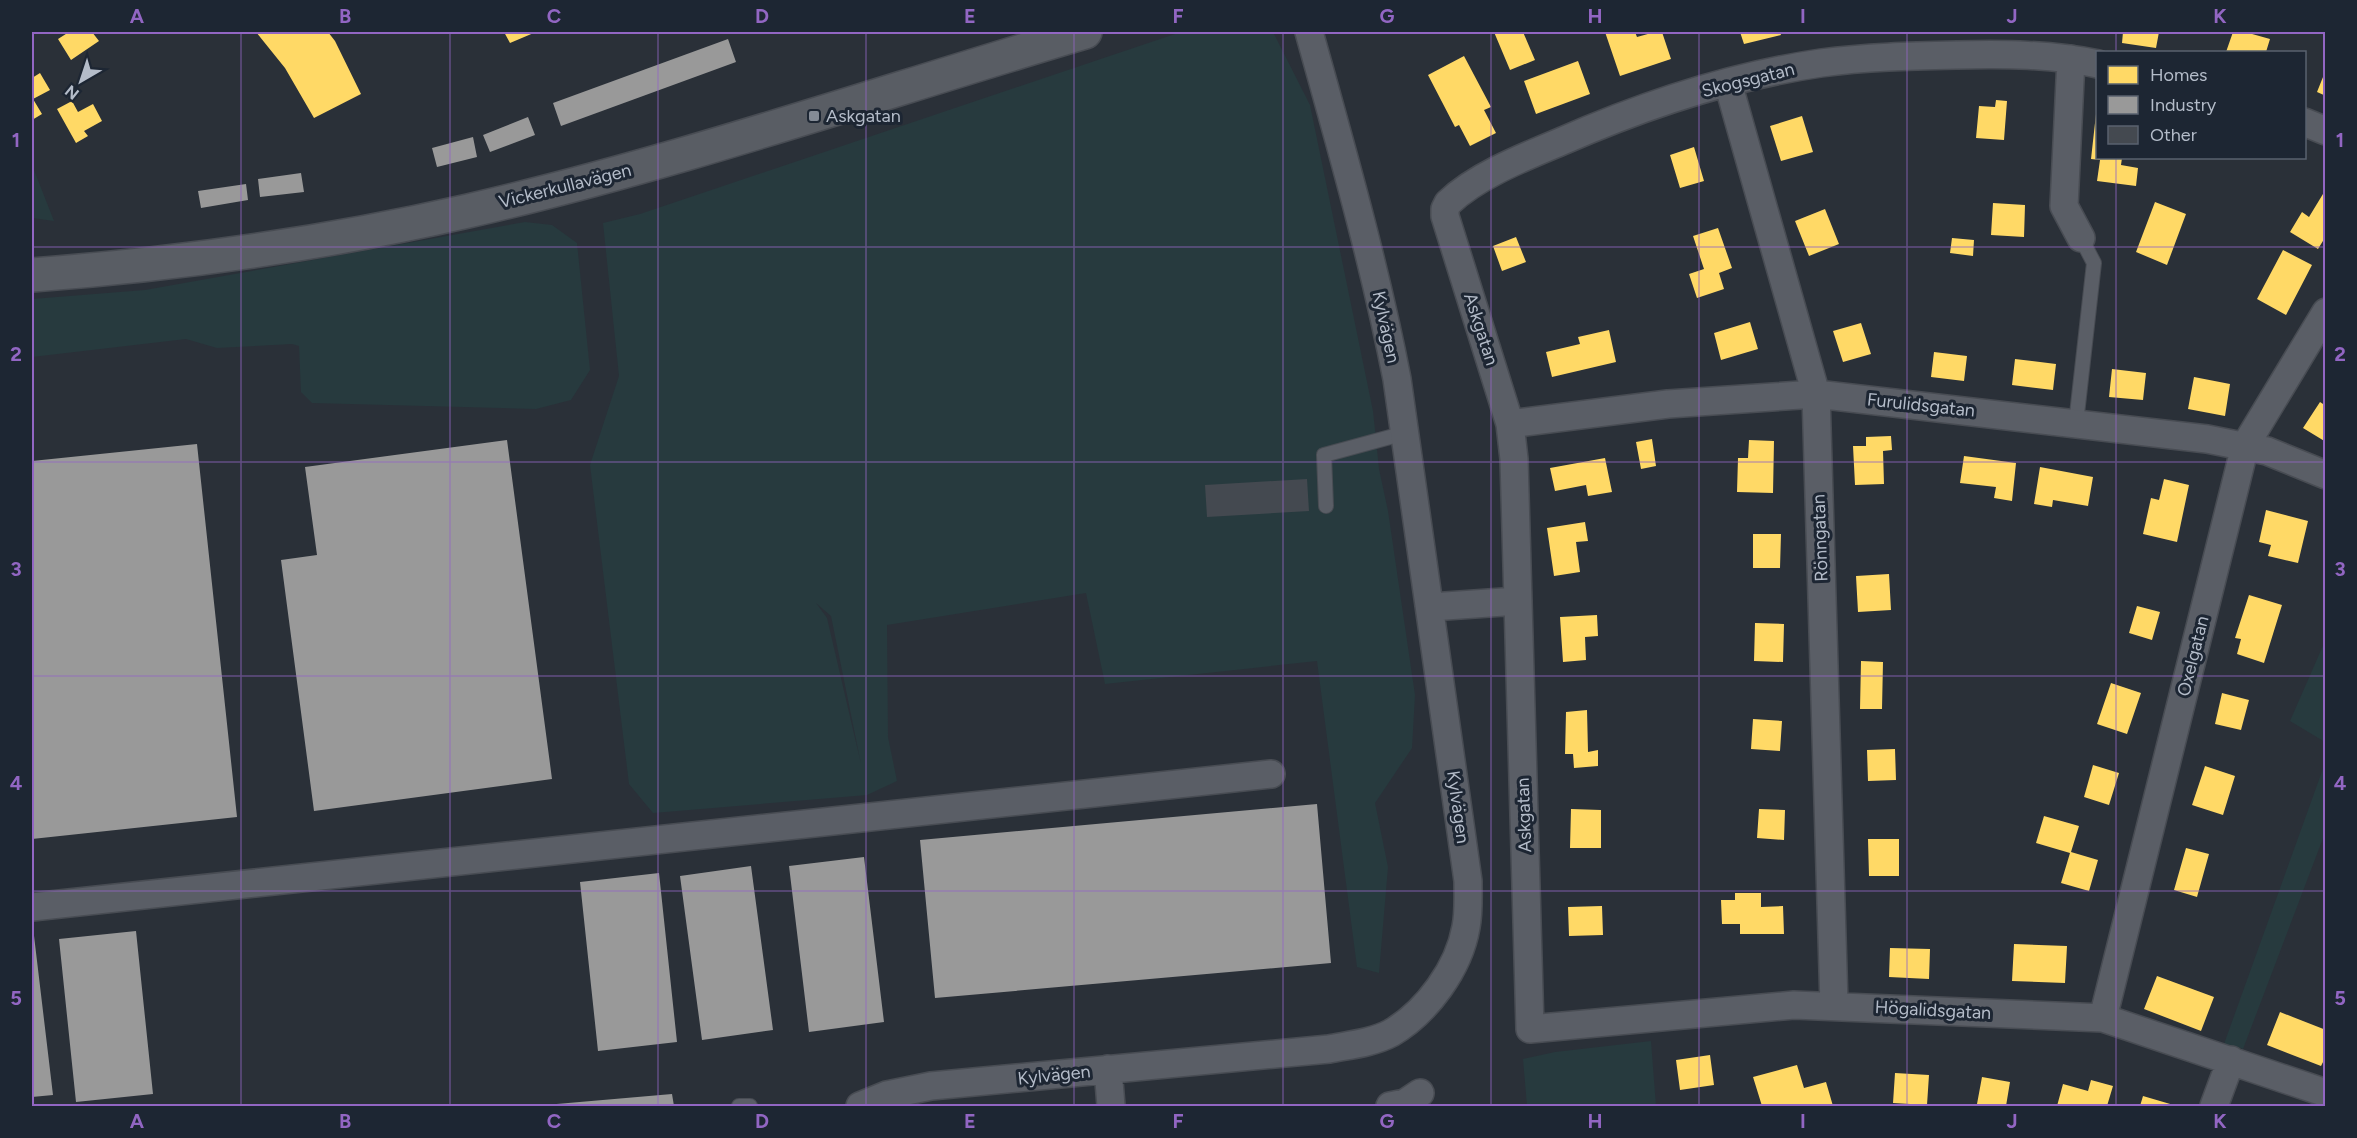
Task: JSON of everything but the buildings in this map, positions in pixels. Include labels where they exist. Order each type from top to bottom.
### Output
[{"type":"main road","name":"Vickerkullavägen","points":[[32,275],[169,263],[281,248],[477,208],[659,162],[852,105],[1085,32]]},
{"type":"street","name":"Kylvägen","points":[[860,1107],[887,1095],[931,1086],[1329,1049],[1376,1039],[1408,1020],[1437,990],[1450,971],[1460,949],[1466,928],[1468,881],[1405,433],[1385,319],[1361,218],[1309,32]]},
{"type":"street","name":"Skogsgatan","points":[[1448,202],[1483,179],[1531,154],[1575,135],[1649,107],[1770,72],[1821,63],[1895,56],[1992,55],[2071,59],[2096,64]]},
{"type":"street","points":[[2071,59],[2064,206],[2081,238]]},
{"type":"street","name":"Rönngatan","points":[[1728,83],[1815,394],[1834,1005]]},
{"type":"street","points":[[2306,123],[2325,131]]},
{"type":"street","name":"Askgatan","points":[[1448,202],[1445,216],[1510,424],[1514,459],[1530,1029]]},
{"type":"street","name":"Oxelgatan","points":[[2103,1018],[2245,446],[2325,312]]},
{"type":"street","name":"Furulidsgatan","points":[[1510,424],[1668,404],[1815,394],[2207,439],[2266,450],[2325,475]]},
{"type":"street","points":[[1431,607],[1518,601]]},
{"type":"street","points":[[32,907],[1270,774]]},
{"type":"street","name":"Högalidsgatan","points":[[1530,1029],[1794,1005],[2103,1018],[2325,1093]]},
{"type":"street","points":[[2214,1107],[2231,1060]]},
{"type":"street","points":[[1108,1069],[1111,1107]]},
{"type":"street","points":[[1390,1107],[1405,1103],[1420,1093]]},
{"type":"lane","points":[[2076,423],[2094,263],[2081,238]]},
{"type":"lane","points":[[1326,506],[1324,455],[1405,433]]},
{"type":"lane","points":[[739,1107],[750,1107]]},
{"type":"green space","points":[[1181,32],[1273,32],[1310,105],[1373,411],[1379,469],[1388,511],[1415,695],[1412,748],[1375,803],[1388,867],[1379,973],[1357,967],[1317,661],[1105,684],[1086,593],[887,625],[888,737],[897,781],[867,795],[653,813],[629,784],[590,465],[619,376],[603,223],[640,214]],"holes":[[[816,603],[831,616],[861,764],[827,618]]]},
{"type":"green space","points":[[32,165],[54,221],[32,218]]},
{"type":"green space","points":[[525,222],[552,225],[577,243],[590,370],[571,400],[536,409],[312,403],[301,392],[299,346],[292,344],[217,348],[186,339],[32,357],[32,299],[145,290]]},
{"type":"green space","points":[[2325,641],[2325,742],[2290,721]]},
{"type":"green space","points":[[2325,763],[2325,833],[2243,1049],[2224,1044]]},
{"type":"green space","points":[[1651,1041],[1656,1106],[1527,1106],[1523,1059],[1555,1052]]},
{"type":"place","name":"Askgatan","points":[[814,116]]}]
